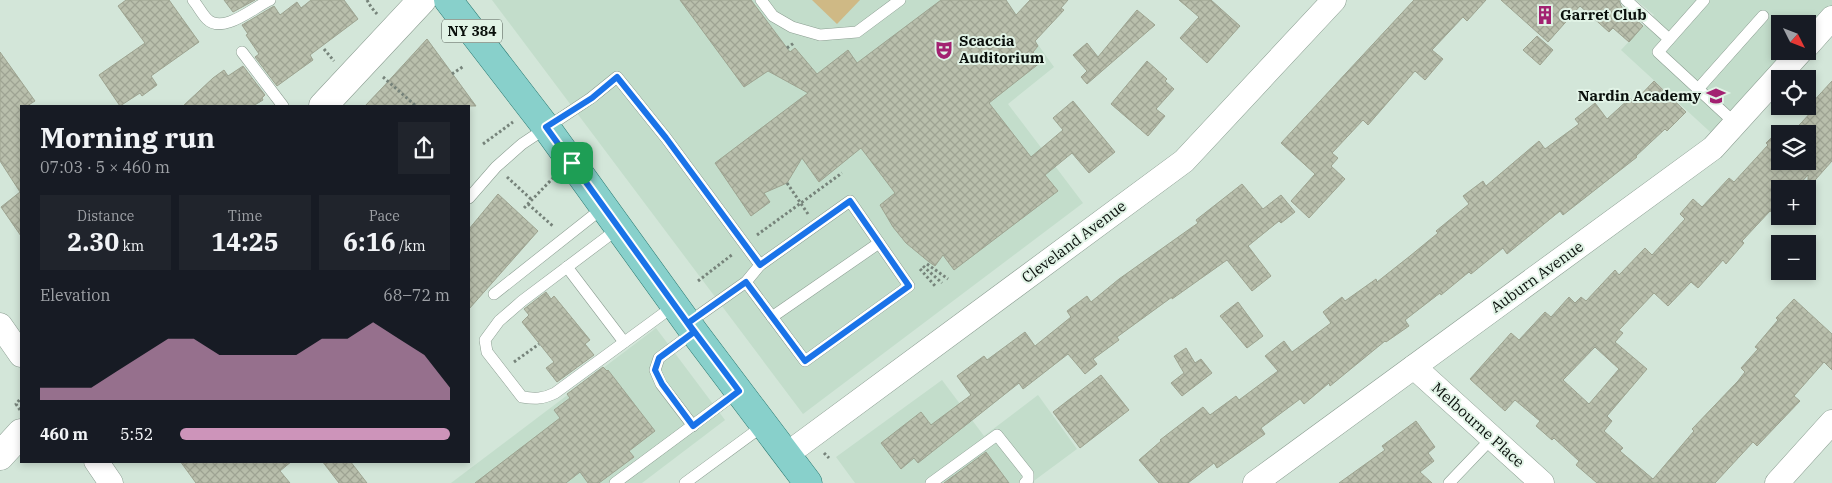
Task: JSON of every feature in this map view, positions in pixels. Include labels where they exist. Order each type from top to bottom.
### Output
[{"type":"main road","name":"NY 384","points":[[448,0],[546,127],[685,320],[806,483]]},
{"type":"street","points":[[324,105],[422,0]]},
{"type":"street","name":"Cleveland Avenue","points":[[786,455],[1184,161],[1334,0]]},
{"type":"street","points":[[1816,35],[1832,18]]},
{"type":"street","name":"Auburn Avenue","points":[[1255,483],[1713,148],[1793,60]]},
{"type":"street","points":[[0,325],[20,355]]},
{"type":"street","name":"Melbourne Place","points":[[1414,367],[1542,483]]},
{"type":"street","points":[[1777,483],[1832,422]]},
{"type":"street","points":[[0,456],[20,423]]},
{"type":"street","points":[[97,463],[111,483]]},
{"type":"lane","points":[[193,0],[208,20],[217,25],[229,23],[270,0]]},
{"type":"lane","points":[[761,0],[773,16],[792,28],[820,34],[857,32],[900,0]]},
{"type":"lane","points":[[1626,0],[1669,39]]},
{"type":"lane","points":[[1704,0],[1658,52],[1736,124]]},
{"type":"lane","points":[[1698,89],[1763,16]]},
{"type":"lane","points":[[242,52],[282,105]]},
{"type":"lane","points":[[470,197],[496,167],[522,144],[592,98],[617,77],[666,138],[760,265]]},
{"type":"lane","points":[[611,218],[567,267],[505,316],[485,340],[487,352],[522,397],[545,398],[555,393],[624,342],[685,320],[746,282],[760,265],[850,201],[909,286],[805,361],[746,282]]},
{"type":"lane","points":[[494,294],[611,218]]},
{"type":"lane","points":[[772,317],[879,243]]},
{"type":"lane","points":[[567,267],[624,342]]},
{"type":"lane","points":[[685,320],[659,358],[655,370],[662,384],[693,426]]},
{"type":"lane","points":[[614,483],[739,391]]},
{"type":"lane","points":[[684,483],[764,425]]},
{"type":"lane","points":[[931,483],[997,434],[1028,474],[1028,480],[1025,483]]},
{"type":"lane","points":[[1448,483],[1492,438]]},
{"type":"path","points":[[367,0],[377,14]]},
{"type":"path","points":[[324,49],[334,61]]},
{"type":"path","points":[[452,74],[464,66]]},
{"type":"path","points":[[383,77],[415,105]]},
{"type":"path","points":[[483,144],[516,120]]},
{"type":"path","points":[[503,173],[532,200]]},
{"type":"path","points":[[755,237],[842,173]]},
{"type":"path","points":[[524,208],[558,174]]},
{"type":"path","points":[[787,183],[810,217]]},
{"type":"path","points":[[528,204],[556,229]]},
{"type":"path","points":[[698,281],[738,250]]},
{"type":"path","points":[[923,267],[948,279]]},
{"type":"path","points":[[923,267],[942,283]]},
{"type":"path","points":[[923,267],[936,287]]},
{"type":"path","points":[[515,361],[539,344]]},
{"type":"path","points":[[20,399],[16,404],[20,418]]},
{"type":"path","points":[[824,453],[829,458]]},
{"type":"shaded area","points":[[492,0],[1006,0],[1054,67],[1008,104],[1083,203],[803,414]]},
{"type":"shaded area","points":[[812,0],[860,0],[837,24]]},
{"type":"shaded area","name":"Nardin Academy","points":[[1636,0],[1832,0],[1832,18],[1816,35],[1816,15],[1771,15],[1771,60],[1793,60],[1784,70],[1771,70],[1771,84],[1720,141],[1621,50],[1654,15]]},
{"type":"shaded area","points":[[656,328],[725,420],[642,483],[451,483]]},
{"type":"shaded area","points":[[942,380],[984,436],[1038,395],[1077,449],[1031,483],[855,483],[836,457]]},
{"type":"building","points":[[126,0],[169,0],[199,42],[151,76],[157,85],[142,96],[140,93],[122,105],[119,105],[99,75],[145,43],[118,6]]},
{"type":"building","points":[[224,0],[255,0],[233,12]]},
{"type":"building","points":[[311,0],[344,0],[358,19],[310,55],[313,60],[277,86],[255,57],[259,54],[246,35],[248,34],[242,25],[274,6],[280,15],[297,2],[301,8]]},
{"type":"building","points":[[680,0],[751,0],[790,52],[795,48],[817,74],[848,50],[857,63],[941,0],[1006,0],[1016,15],[1030,0],[1068,0],[1061,8],[1064,10],[1035,41],[1038,46],[1033,52],[1041,62],[989,103],[1031,157],[1063,130],[1053,118],[1073,101],[1115,152],[1089,173],[1072,153],[1045,175],[1058,191],[954,270],[943,255],[935,266],[929,262],[906,243],[893,227],[880,205],[895,193],[861,148],[819,182],[802,158],[787,183],[764,193],[770,202],[751,216],[715,163],[808,93],[768,71],[744,87]]},
{"type":"building","points":[[1179,0],[1211,0],[1240,26],[1207,63],[1180,38],[1199,17]]},
{"type":"building","points":[[1414,0],[1486,0],[1467,21],[1463,17],[1432,50],[1443,59],[1425,80],[1415,71],[1368,125],[1363,120],[1332,153],[1338,158],[1331,166],[1345,179],[1309,218],[1291,201],[1315,174],[1281,143]]},
{"type":"building","name":"Garret Club","points":[[1501,0],[1619,0],[1621,6],[1643,26],[1629,42],[1613,28],[1609,32],[1580,6],[1548,42]]},
{"type":"building","points":[[1137,10],[1155,25],[1087,84],[1081,77],[1087,71],[1073,55],[1087,43],[1098,57]]},
{"type":"building","points":[[1537,36],[1553,50],[1540,65],[1523,50]]},
{"type":"building","points":[[427,39],[476,106],[366,105]]},
{"type":"building","points":[[0,52],[35,101],[29,105],[20,105],[20,192],[0,161]]},
{"type":"building","points":[[1147,61],[1167,79],[1165,81],[1174,89],[1156,109],[1165,116],[1148,136],[1111,104]]},
{"type":"building","points":[[243,66],[265,95],[262,98],[263,100],[255,105],[184,105],[224,70],[228,76]]},
{"type":"building","points":[[1654,81],[1686,112],[1667,131],[1665,129],[1637,157],[1563,215],[1560,211],[1507,254],[1503,248],[1471,274],[1469,272],[1441,295],[1440,293],[1405,320],[1409,326],[1385,341],[1330,386],[1329,383],[1304,404],[1300,399],[1261,428],[1265,434],[1217,468],[1214,463],[1188,483],[1159,483],[1139,460],[1160,440],[1203,407],[1210,415],[1236,396],[1239,400],[1278,371],[1265,356],[1284,341],[1292,352],[1331,323],[1323,312],[1342,297],[1345,301],[1376,279],[1377,282],[1410,256],[1438,233],[1436,231],[1469,204],[1463,196],[1483,181],[1486,186],[1539,141],[1545,149],[1579,124],[1575,119],[1595,103],[1607,119],[1630,98],[1634,102]]},
{"type":"building","points":[[1832,81],[1832,161],[1815,180],[1808,180],[1808,175],[1803,180],[1771,180],[1771,212],[1742,241],[1744,243],[1726,264],[1723,260],[1698,288],[1691,282],[1668,306],[1654,293],[1619,330],[1623,333],[1615,342],[1647,369],[1607,416],[1612,421],[1604,431],[1623,448],[1620,451],[1653,479],[1694,431],[1692,429],[1738,381],[1745,372],[1741,368],[1758,349],[1755,347],[1778,320],[1776,318],[1794,299],[1832,334],[1832,370],[1824,362],[1794,396],[1800,401],[1757,446],[1753,442],[1715,483],[1597,483],[1576,465],[1579,461],[1554,438],[1552,440],[1536,426],[1540,421],[1515,400],[1505,411],[1470,379],[1511,333],[1519,340],[1545,312],[1551,317],[1569,297],[1575,303],[1581,297],[1586,301],[1615,270],[1619,275],[1645,248],[1652,255],[1685,219],[1680,214],[1693,199],[1702,207],[1729,178],[1734,182],[1768,145],[1766,143],[1771,138],[1771,170],[1816,170],[1816,125],[1799,125],[1808,115],[1816,115],[1816,98]],"holes":[[[1595,347],[1619,369],[1589,404],[1563,380]]]},
{"type":"building","points":[[1242,184],[1263,209],[1281,195],[1295,212],[1281,223],[1279,221],[1248,246],[1271,276],[1252,291],[1227,260],[1117,337],[1119,340],[1093,359],[1097,364],[1085,374],[1068,354],[1023,389],[1019,383],[918,463],[914,458],[901,469],[881,443],[921,412],[931,425],[971,395],[957,376],[984,356],[987,360],[1025,332],[1035,346],[1071,317],[1067,311],[1087,296],[1091,302],[1119,279],[1198,223],[1196,220]]},
{"type":"building","points":[[20,192],[20,235],[1,207]]},
{"type":"building","points":[[498,194],[538,231],[470,308],[470,228]]},
{"type":"building","points":[[546,292],[551,299],[554,296],[590,340],[585,344],[594,355],[557,382],[546,368],[554,362],[522,322],[529,315],[524,309]]},
{"type":"building","points":[[1238,302],[1263,336],[1247,348],[1220,316]]},
{"type":"building","points":[[1186,348],[1195,363],[1201,359],[1212,373],[1182,396],[1171,383],[1184,373],[1174,356]]},
{"type":"building","points":[[603,367],[608,370],[655,431],[629,451],[634,457],[599,483],[588,483],[580,472],[566,483],[475,483],[560,418],[554,410],[570,398],[567,394]]},
{"type":"building","points":[[1101,375],[1129,410],[1080,448],[1053,412]]},
{"type":"building","points":[[1416,421],[1435,447],[1428,453],[1434,461],[1420,472],[1432,483],[1339,483],[1385,450],[1382,446]]},
{"type":"building","points":[[986,452],[1009,483],[944,483]]},
{"type":"building","points":[[181,463],[290,463],[280,471],[290,483],[196,483]]},
{"type":"building","points":[[324,463],[352,463],[367,483],[339,483]]},
{"type":"place","name":"Garret Club","points":[[1545,15]]},
{"type":"place","name":"Scaccia Auditorium","points":[[944,50]]},
{"type":"place","name":"Nardin Academy","points":[[1716,96]]},
{"type":"route","points":[[617,77],[666,138],[760,265],[850,201],[909,286],[805,361],[746,282],[688,323],[739,391],[693,426],[662,384],[655,370],[659,358],[694,332],[572,163],[546,127],[592,98],[617,77]]}]
